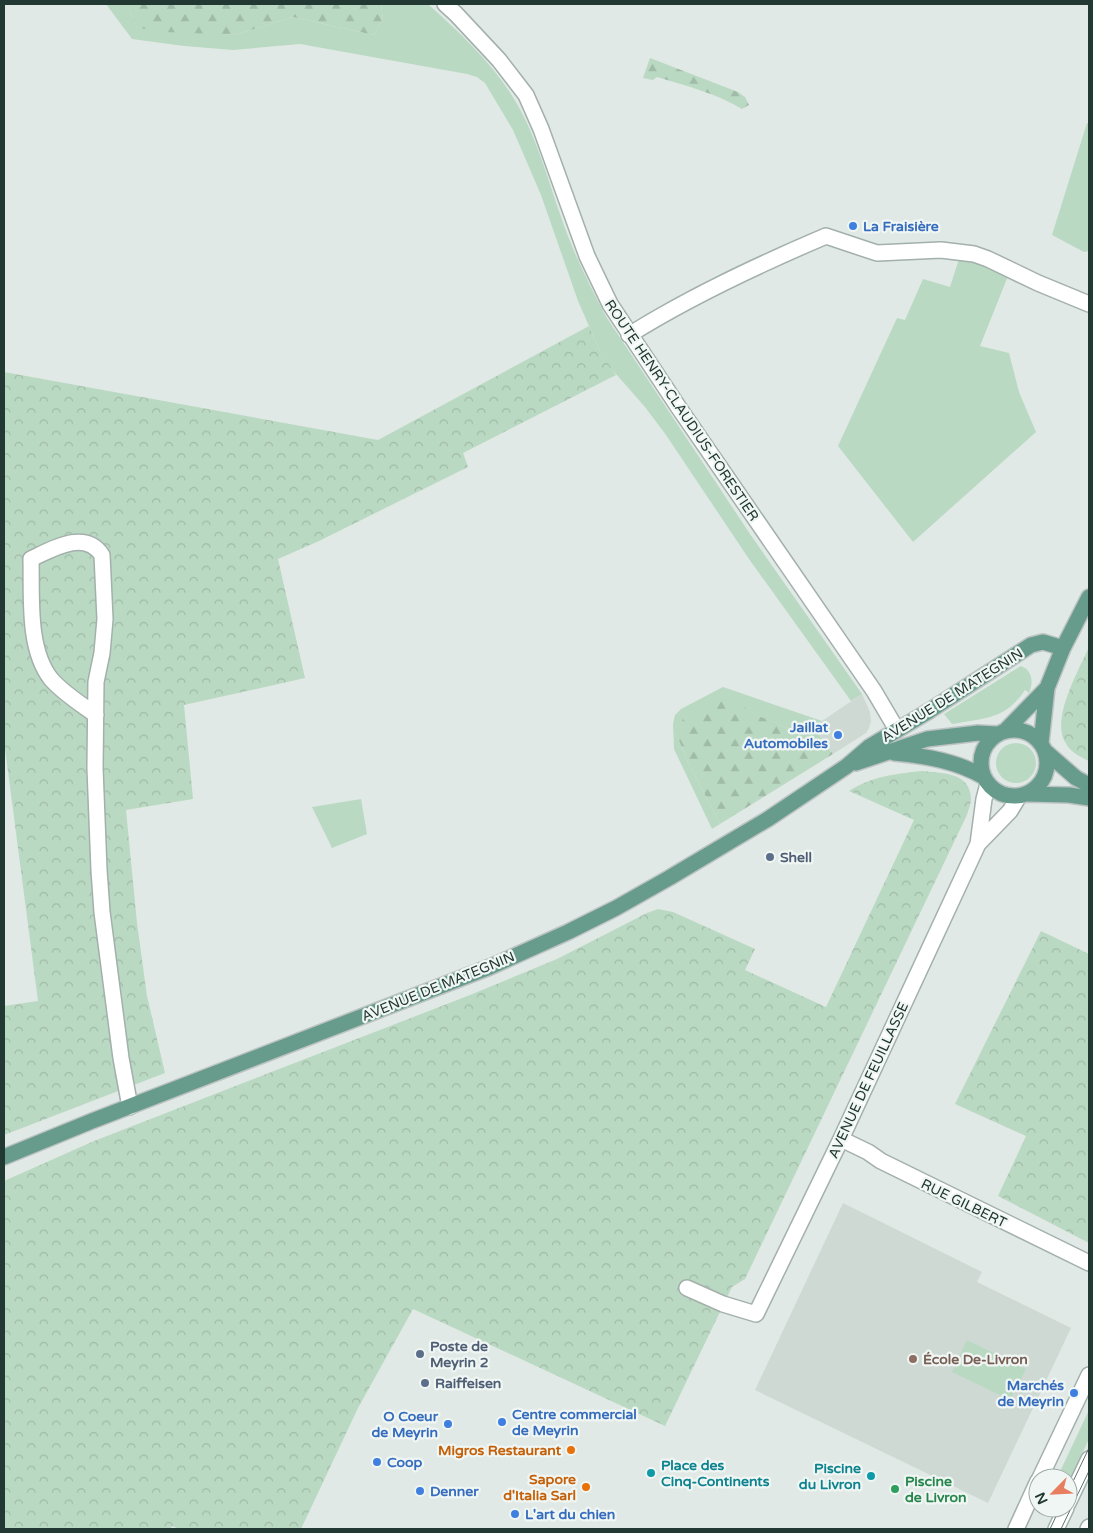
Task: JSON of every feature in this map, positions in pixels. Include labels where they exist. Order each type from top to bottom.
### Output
[{"type":"main road","points":[[1023,795],[1041,784],[1045,776],[1048,759],[1043,747],[1046,688],[1062,648],[1089,597]]},
{"type":"main road","name":"AVENUE DE MATEGNIN","points":[[4,1157],[490,966],[568,932],[616,908],[707,856],[847,766],[869,747],[1031,646],[1043,642],[1062,648]]},
{"type":"main road","points":[[1001,733],[1046,688]]},
{"type":"main road","points":[[1089,785],[1076,778],[1028,732],[1012,730],[1001,733],[992,738],[984,750],[981,763],[986,780],[1002,794],[1069,795],[1089,798]]},
{"type":"main road","name":"AVENUE DE MATEGNIN","points":[[847,766],[927,739],[978,733],[1001,733]]},
{"type":"main road","name":"AVENUE DE MATEGNIN","points":[[891,752],[943,760],[968,768],[986,780]]},
{"type":"street","name":"ROUTE HENRY-CLAUDIUS-FORESTIER","points":[[445,4],[499,60],[526,95],[541,129],[588,256],[610,304],[629,335],[874,691],[897,730]]},
{"type":"street","points":[[629,335],[694,297],[750,269],[826,236],[877,253],[942,250],[974,254],[1089,304]]},
{"type":"street","points":[[96,714],[68,694],[49,677],[33,637],[30,559],[65,543],[89,543],[97,546],[102,555],[104,620],[102,652],[96,682],[96,714],[96,777],[99,870],[102,912],[121,1058],[130,1107]]},
{"type":"street","name":"AVENUE DE FEUILLASSE","points":[[688,1288],[723,1304],[756,1314],[841,1139],[978,844],[986,780]]},
{"type":"street","name":"AVENUE DE FEUILLASSE","points":[[978,844],[1023,795]]},
{"type":"street","name":"RUE GILBERT","points":[[841,1139],[868,1152],[890,1166],[1089,1264]]},
{"type":"street","points":[[1045,1468],[1089,1375]]},
{"type":"street","points":[[1078,1483],[1089,1459]]},
{"type":"street","points":[[1016,1529],[1028,1503]]},
{"type":"shaded area","points":[[862,694],[870,712],[871,721],[869,728],[866,733],[833,754],[813,727]]},
{"type":"shaded area","name":"École De-Livron","points":[[843,1203],[982,1272],[977,1282],[1071,1328],[988,1503],[755,1390]]},
{"type":"green space","points":[[106,4],[127,4],[137,28],[235,35],[293,17],[374,35],[383,19],[381,4],[429,5],[440,15],[483,58],[511,94],[527,123],[545,168],[575,254],[607,318],[750,534],[862,694],[851,701],[749,559],[666,435],[645,407],[609,366],[600,351],[578,301],[541,195],[513,130],[485,83],[477,77],[467,74],[300,44],[233,50],[132,39]]},
{"type":"green space","points":[[127,4],[381,4],[383,19],[374,35],[293,17],[235,35],[166,32],[137,28]]},
{"type":"green space","points":[[650,58],[738,92],[745,97],[749,105],[742,109],[711,94],[690,87],[657,77],[653,80],[643,78]]},
{"type":"green space","points":[[1087,123],[1089,124],[1089,251],[1084,252],[1052,235]]},
{"type":"green space","points":[[959,259],[976,263],[1008,276],[980,346],[1009,353],[1019,392],[1036,432],[913,542],[838,446],[897,318],[905,320],[923,279],[950,287]]},
{"type":"green space","points":[[589,326],[600,351],[616,375],[463,453],[468,467],[319,541],[278,559],[305,678],[184,705],[193,799],[126,810],[137,923],[147,996],[165,1073],[4,1135],[4,1006],[38,1001],[4,741],[4,372],[378,440]]},
{"type":"green space","points":[[1089,647],[1089,761],[1076,754],[1067,746],[1062,732],[1061,720],[1068,694]]},
{"type":"green space","points":[[1021,666],[1030,673],[1031,685],[1029,693],[1025,690],[1010,707],[1002,712],[984,719],[952,724],[944,714]]},
{"type":"green space","points":[[723,687],[822,721],[813,727],[789,729],[744,710],[678,738],[687,760],[720,824],[712,829],[674,749],[673,724],[675,715],[681,709]]},
{"type":"green space","points":[[721,694],[746,703],[745,710],[789,729],[813,727],[833,754],[720,824],[687,760],[678,738],[683,718]]},
{"type":"green space","points":[[1016,743],[1030,749],[1036,763],[1030,777],[1016,783],[1002,777],[996,763],[1002,749]]},
{"type":"green space","points":[[922,771],[946,774],[966,783],[971,798],[967,815],[745,1279],[732,1287],[665,1426],[413,1309],[358,1408],[301,1529],[179,1529],[172,1526],[171,1529],[4,1529],[4,1181],[94,1141],[470,995],[557,959],[658,909],[673,912],[755,949],[745,970],[826,1007],[914,820],[849,791],[876,779]]},
{"type":"green space","points":[[361,799],[367,834],[332,848],[312,807]]},
{"type":"green space","points":[[1041,931],[1089,954],[1089,1243],[998,1196],[1026,1136],[955,1104]]},
{"type":"green space","points":[[967,1340],[1026,1369],[1010,1400],[952,1372]]},
{"type":"green space","points":[[1089,1410],[1089,1439],[1075,1468],[1062,1468]]},
{"type":"tram line","points":[[1078,1471],[1089,1448]]},
{"type":"tram line","points":[[1061,1529],[1089,1471]]},
{"type":"tram line","points":[[1050,1529],[1055,1518]]},
{"type":"place","name":"La Fraisière","points":[[853,226]]},
{"type":"place","name":"Jaillat Automobiles","points":[[838,735]]},
{"type":"place","name":"Shell","points":[[770,857]]},
{"type":"place","name":"Poste de Meyrin 2","points":[[420,1354]]},
{"type":"place","name":"École De-Livron","points":[[913,1359]]},
{"type":"place","name":"Raiffeisen","points":[[425,1383]]},
{"type":"place","name":"Marchés de Meyrin","points":[[1074,1393]]},
{"type":"place","name":"Centre commercial de Meyrin","points":[[502,1422]]},
{"type":"place","name":"O Coeur de Meyrin","points":[[448,1424]]},
{"type":"place","name":"Migros Restaurant","points":[[571,1450]]},
{"type":"place","name":"Coop","points":[[377,1462]]},
{"type":"place","name":"Place des Cinq-Continents","points":[[651,1473]]},
{"type":"place","name":"Piscine du Livron","points":[[871,1476]]},
{"type":"place","name":"Sapore d'Italia Sarl","points":[[586,1487]]},
{"type":"place","name":"Piscine de Livron","points":[[895,1489]]},
{"type":"place","name":"Denner","points":[[420,1491]]},
{"type":"place","name":"L'art du chien","points":[[515,1514]]}]
